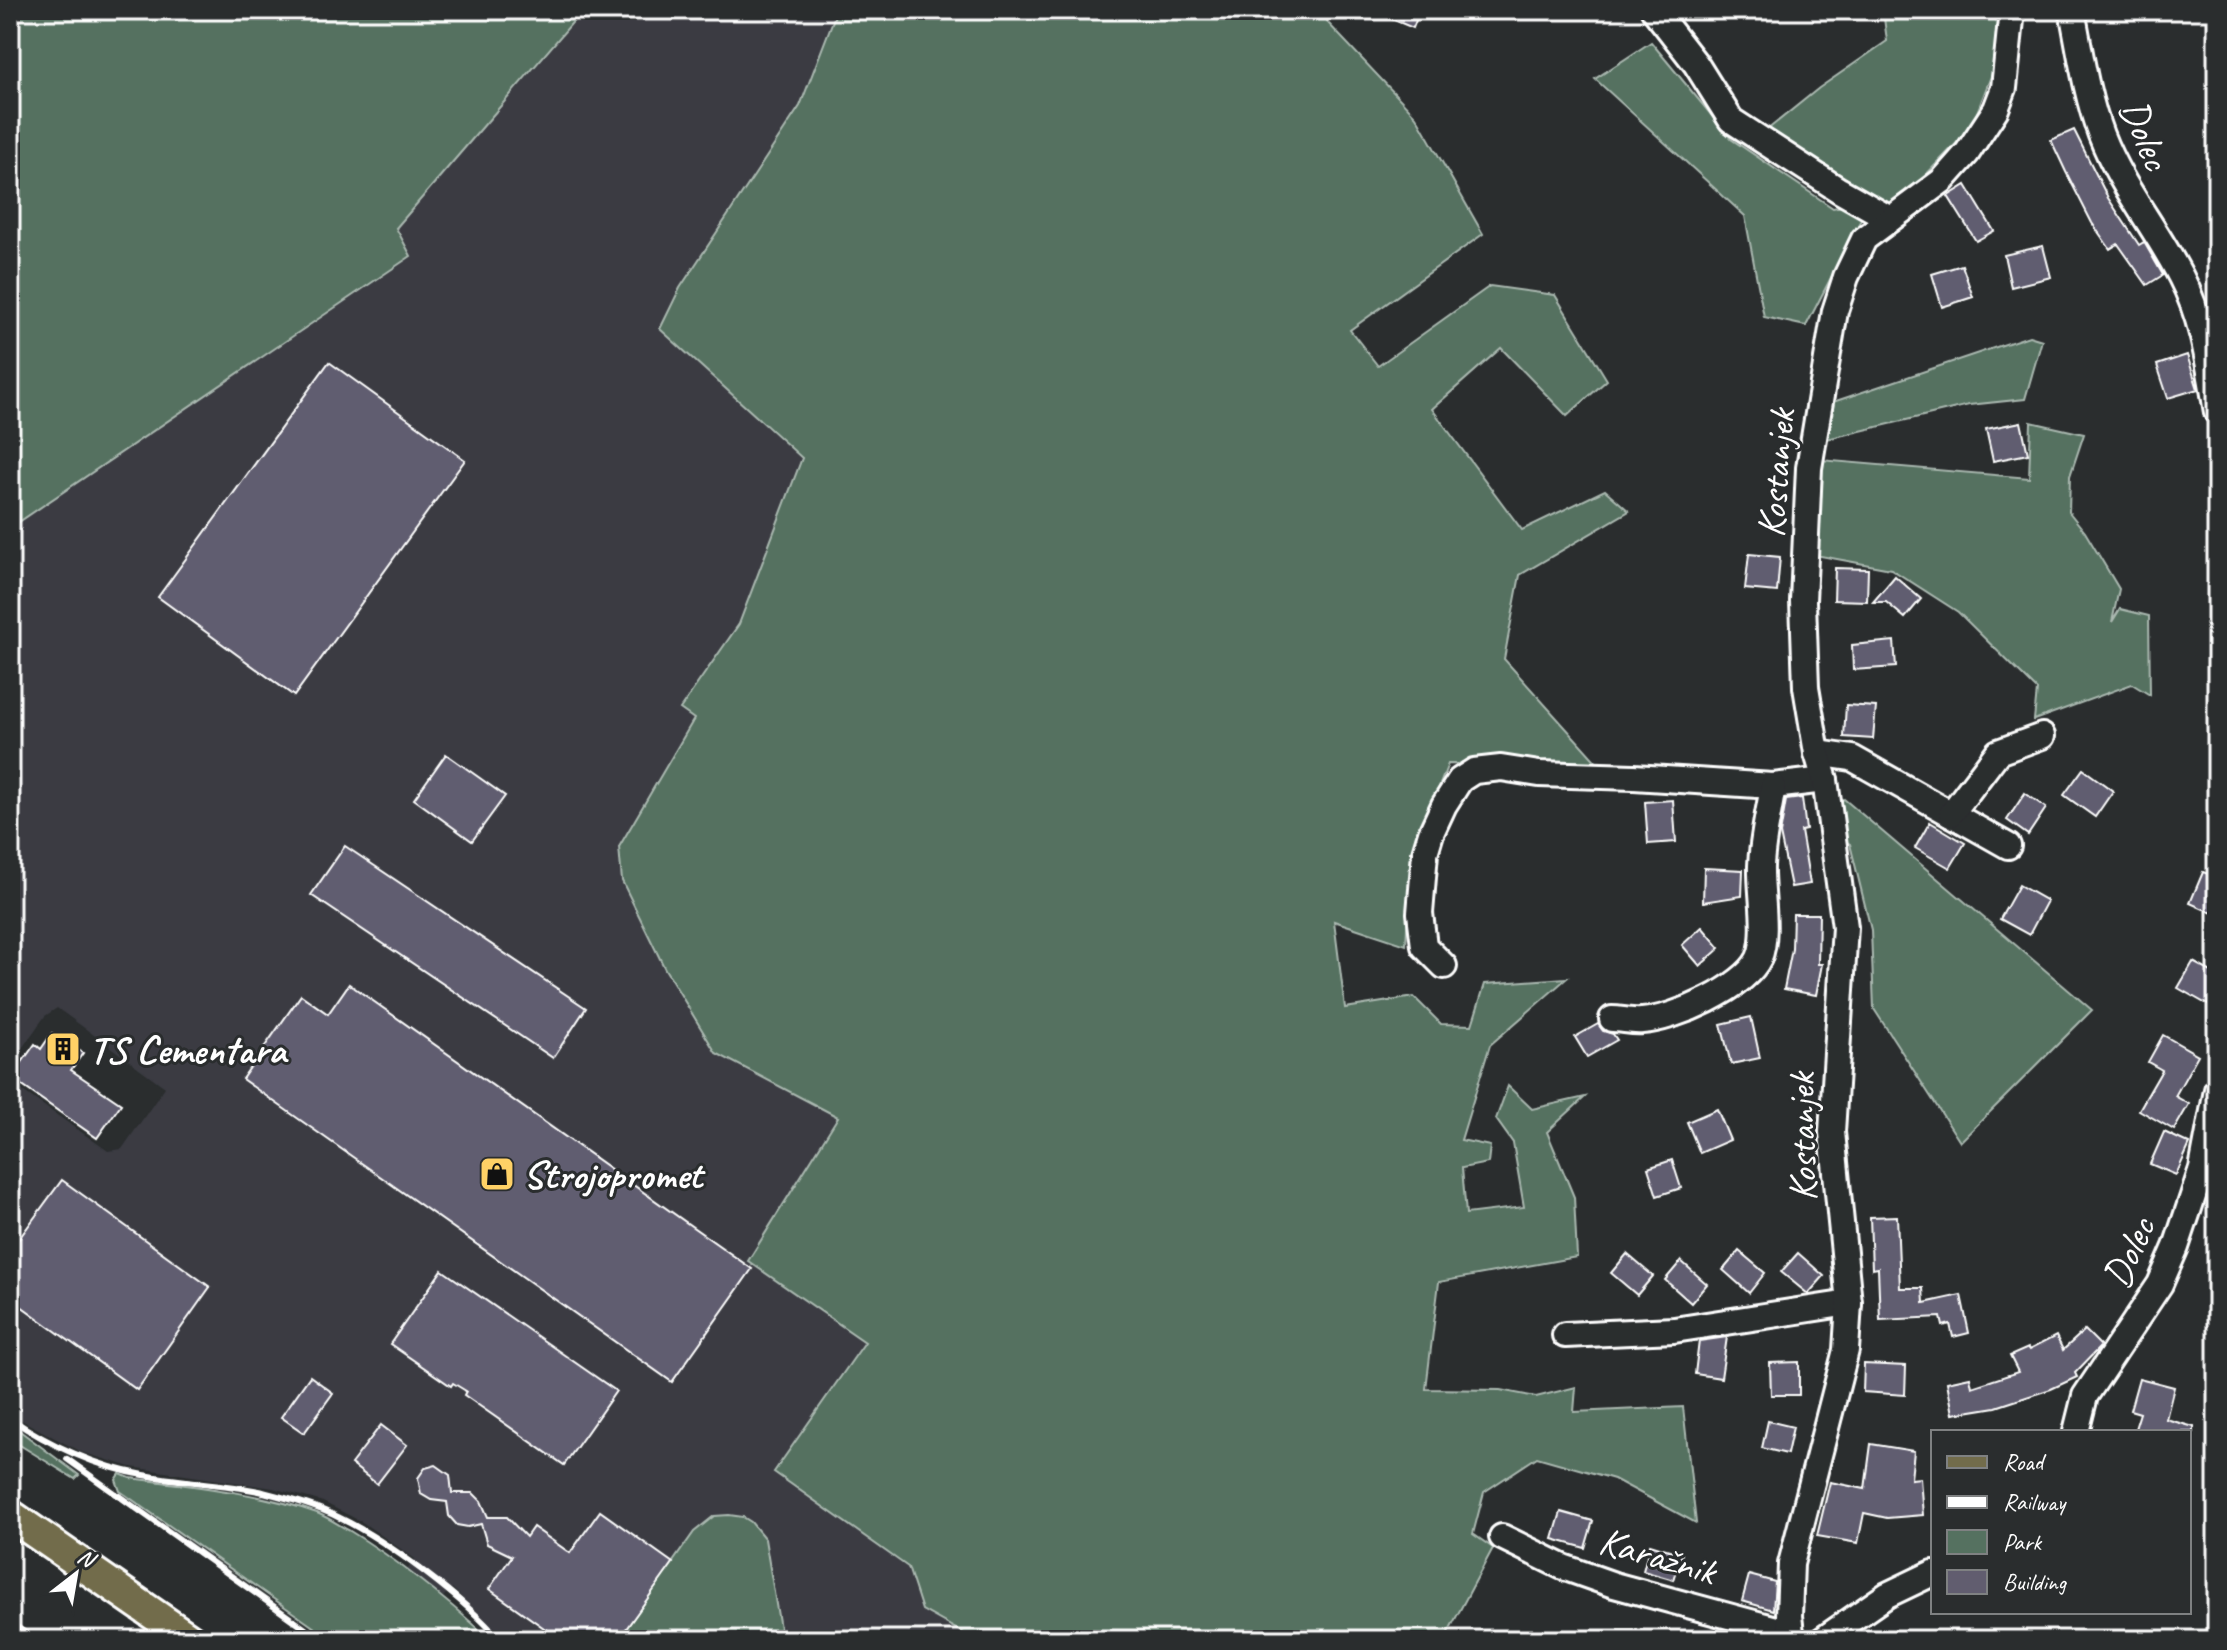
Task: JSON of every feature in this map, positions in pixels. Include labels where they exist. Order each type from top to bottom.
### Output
[{"type":"main road","points":[[10,1515],[191,1640]]},
{"type":"street","points":[[1654,10],[1696,64],[1731,120],[1890,219]]},
{"type":"street","name":"Kostanjek","points":[[1792,1636],[1789,1616],[1791,1564],[1846,1350],[1849,1303],[1832,1132],[1845,927],[1825,780],[1817,753],[1806,687],[1804,615],[1809,468],[1835,311],[1846,277],[1864,239],[1943,180],[1967,153],[1996,109],[2004,88],[2012,10]]},
{"type":"street","name":"Dolec","points":[[2072,10],[2100,133],[2125,188],[2180,276],[2195,306],[2217,412]]},
{"type":"street","points":[[1951,814],[1998,752],[2042,736]]},
{"type":"street","points":[[1817,753],[1852,758],[2008,846]]},
{"type":"street","points":[[1444,966],[1424,946],[1420,913],[1425,853],[1444,805],[1460,780],[1474,771],[1501,768],[1539,774],[1773,786],[1825,780]]},
{"type":"street","points":[[1612,1019],[1643,1021],[1674,1014],[1717,994],[1747,975],[1760,956],[1763,903],[1761,864],[1773,786]]},
{"type":"street","name":"Dolec","points":[[2076,1430],[2085,1396],[2160,1284],[2176,1247],[2202,1169],[2217,1090]]},
{"type":"street","points":[[1565,1335],[1674,1330],[1849,1303]]},
{"type":"street","name":"Karažnik","points":[[1502,1537],[1563,1567],[1614,1585],[1792,1636]]},
{"type":"street","points":[[1822,1640],[1887,1595],[1931,1574]]},
{"type":"shaded area","points":[[583,10],[837,10],[800,106],[680,288],[661,329],[803,458],[739,624],[680,708],[694,719],[619,847],[622,881],[665,969],[716,1052],[838,1117],[749,1261],[865,1342],[774,1472],[908,1567],[922,1610],[976,1640],[506,1640],[452,1588],[443,1597],[407,1570],[415,1559],[362,1522],[323,1502],[273,1488],[131,1467],[81,1452],[10,1414],[10,1082],[108,1151],[122,1149],[165,1087],[57,1008],[45,1016],[10,1065],[10,528],[411,256],[396,228]]},
{"type":"green space","points":[[10,10],[583,10],[396,228],[411,256],[10,528]]},
{"type":"green space","points":[[837,10],[1331,10],[1327,22],[1416,116],[1483,234],[1350,330],[1378,366],[1490,286],[1555,295],[1607,380],[1567,416],[1501,348],[1432,409],[1522,530],[1605,490],[1629,511],[1520,575],[1504,659],[1600,766],[1448,764],[1411,858],[1406,945],[1334,921],[1345,1008],[1414,997],[1441,1024],[1472,1025],[1485,984],[1567,978],[1490,1045],[1461,1140],[1490,1146],[1488,1163],[1462,1168],[1466,1214],[1524,1207],[1513,1143],[1496,1119],[1508,1086],[1532,1109],[1585,1097],[1547,1132],[1574,1197],[1577,1257],[1439,1282],[1426,1389],[1500,1390],[1536,1397],[1576,1387],[1574,1412],[1683,1407],[1696,1523],[1614,1479],[1537,1457],[1484,1492],[1473,1534],[1493,1548],[1444,1640],[976,1640],[922,1610],[908,1567],[774,1472],[865,1342],[748,1261],[838,1117],[716,1053],[665,969],[622,881],[619,847],[694,719],[680,709],[739,624],[802,458],[660,329],[680,288],[800,106]]},
{"type":"green space","points":[[1883,10],[2002,10],[1996,63],[1971,128],[1892,210],[1762,134],[1819,88],[1887,41]]},
{"type":"green space","points":[[1651,42],[1731,139],[1833,208],[1871,200],[1806,326],[1764,317],[1745,216],[1595,79]]},
{"type":"green space","points":[[2029,336],[2042,340],[2025,399],[1969,405],[1827,439],[1827,404]]},
{"type":"green space","points":[[2031,422],[2084,434],[2070,476],[2069,512],[2085,532],[2119,589],[2112,622],[2120,609],[2149,616],[2150,695],[2132,684],[2034,720],[2037,690],[1958,612],[1891,569],[1815,555],[1821,460],[2029,478]]},
{"type":"green space","points":[[1844,799],[2092,1010],[1960,1142],[1874,1009],[1871,930],[1850,844],[1842,840],[1838,803]]},
{"type":"green space","points":[[10,1424],[79,1475],[75,1479],[10,1439]]},
{"type":"green space","points":[[120,1474],[249,1495],[321,1515],[369,1543],[405,1569],[491,1640],[332,1640],[120,1491],[116,1480]]},
{"type":"green space","points":[[729,1515],[751,1522],[765,1539],[782,1640],[618,1640],[694,1532],[714,1516]]},
{"type":"building","points":[[1370,10],[1420,10],[1413,28]]},
{"type":"building","points":[[2074,130],[2108,198],[2139,245],[2144,242],[2163,275],[2147,285],[2118,244],[2110,249],[2092,223],[2066,172],[2051,140]]},
{"type":"building","points":[[1966,185],[1994,231],[1976,241],[1948,196]]},
{"type":"building","points":[[2043,246],[2051,277],[2011,287],[2004,255]]},
{"type":"building","points":[[1962,265],[1973,297],[1942,307],[1932,274]]},
{"type":"building","points":[[2187,355],[2198,389],[2168,398],[2157,365]]},
{"type":"building","points":[[329,362],[465,460],[294,696],[158,597]]},
{"type":"building","points":[[2021,422],[2028,454],[1993,461],[1986,429]]},
{"type":"building","points":[[1749,554],[1780,557],[1777,592],[1745,589]]},
{"type":"building","points":[[1835,568],[1868,569],[1867,601],[1834,600]]},
{"type":"building","points":[[1895,576],[1921,599],[1905,618],[1886,602],[1873,602]]},
{"type":"building","points":[[1894,641],[1896,667],[1853,670],[1852,645]]},
{"type":"building","points":[[1846,705],[1876,707],[1873,739],[1844,737]]},
{"type":"building","points":[[446,754],[505,796],[472,841],[414,799]]},
{"type":"building","points":[[2083,769],[2113,791],[2095,817],[2064,795]]},
{"type":"building","points":[[2025,793],[2046,808],[2028,835],[2007,820]]},
{"type":"building","points":[[1802,798],[1806,830],[1801,831],[1810,884],[1791,887],[1780,834],[1786,800]]},
{"type":"building","points":[[1673,800],[1676,842],[1648,844],[1645,802]]},
{"type":"building","points":[[1930,822],[1965,843],[1950,868],[1915,848]]},
{"type":"building","points":[[345,846],[586,1008],[553,1058],[311,895]]},
{"type":"building","points":[[1704,868],[1743,870],[1742,896],[1703,902]]},
{"type":"building","points":[[2203,872],[2217,877],[2217,915],[2190,903]]},
{"type":"building","points":[[2019,885],[2047,901],[2029,935],[2000,919]]},
{"type":"building","points":[[1793,914],[1819,914],[1818,964],[1822,964],[1816,995],[1784,989],[1792,949]]},
{"type":"building","points":[[1702,927],[1720,948],[1700,966],[1682,945]]},
{"type":"building","points":[[2193,962],[2217,975],[2217,1010],[2178,988]]},
{"type":"building","name":"Strojopromet","points":[[349,984],[752,1269],[672,1382],[242,1079],[301,995],[328,1014]]},
{"type":"building","points":[[1751,1017],[1760,1058],[1731,1064],[1721,1024]]},
{"type":"building","points":[[1598,1024],[1617,1040],[1587,1057],[1575,1037]]},
{"type":"building","points":[[52,1033],[83,1053],[71,1070],[121,1104],[97,1138],[11,1078],[35,1044],[41,1049]]},
{"type":"building","points":[[2163,1035],[2198,1055],[2175,1096],[2189,1104],[2174,1130],[2139,1110],[2162,1070],[2148,1062]]},
{"type":"building","points":[[1717,1109],[1730,1140],[1700,1153],[1687,1122]]},
{"type":"building","points":[[2164,1132],[2190,1144],[2176,1175],[2150,1164]]},
{"type":"building","points":[[1672,1160],[1681,1188],[1657,1196],[1648,1168]]},
{"type":"building","points":[[62,1180],[210,1287],[137,1390],[10,1298],[10,1251]]},
{"type":"building","points":[[1897,1216],[1900,1288],[1923,1288],[1924,1303],[1961,1295],[1969,1333],[1953,1337],[1950,1324],[1943,1326],[1941,1317],[1880,1320],[1878,1268],[1872,1269],[1870,1217]]},
{"type":"building","points":[[1739,1251],[1765,1273],[1749,1293],[1723,1270]]},
{"type":"building","points":[[1798,1253],[1824,1276],[1808,1294],[1781,1272]]},
{"type":"building","points":[[1627,1254],[1653,1276],[1637,1295],[1611,1273]]},
{"type":"building","points":[[1681,1261],[1707,1284],[1691,1303],[1665,1280]]},
{"type":"building","points":[[442,1270],[616,1391],[564,1465],[464,1395],[466,1391],[453,1383],[451,1386],[390,1344]]},
{"type":"building","points":[[2085,1330],[2101,1346],[2075,1373],[2077,1377],[1996,1407],[1953,1414],[1947,1382],[1970,1377],[1972,1387],[2018,1372],[2010,1356],[2056,1336],[2063,1350]]},
{"type":"building","points":[[1727,1337],[1721,1378],[1695,1374],[1699,1341]]},
{"type":"building","points":[[1799,1362],[1799,1395],[1771,1395],[1770,1363]]},
{"type":"building","points":[[1864,1364],[1906,1366],[1905,1395],[1863,1392]]},
{"type":"building","points":[[310,1376],[333,1393],[304,1433],[281,1417]]},
{"type":"building","points":[[2139,1378],[2174,1387],[2166,1419],[2194,1427],[2194,1432],[2135,1430],[2140,1413],[2130,1410]]},
{"type":"building","points":[[1768,1421],[1793,1427],[1787,1454],[1762,1448]]},
{"type":"building","points":[[381,1425],[407,1445],[377,1484],[351,1464]]},
{"type":"building","points":[[1871,1444],[1914,1451],[1911,1479],[1920,1478],[1923,1515],[1887,1518],[1864,1513],[1858,1543],[1817,1536],[1830,1482],[1865,1489]]},
{"type":"building","points":[[436,1465],[450,1475],[452,1493],[473,1493],[481,1501],[488,1517],[507,1517],[526,1537],[533,1527],[570,1553],[600,1511],[673,1563],[618,1640],[561,1640],[489,1589],[512,1556],[487,1544],[481,1524],[468,1527],[457,1525],[449,1516],[447,1502],[431,1500],[421,1494],[418,1478],[425,1468]]},
{"type":"building","points":[[1561,1512],[1593,1521],[1585,1548],[1553,1539]]},
{"type":"building","points":[[1650,1544],[1682,1554],[1674,1580],[1643,1571]]},
{"type":"building","points":[[1749,1575],[1775,1582],[1773,1610],[1742,1601]]},
{"type":"railway","points":[[10,1418],[57,1446],[109,1467],[259,1491],[330,1513],[381,1541],[425,1573],[467,1607],[500,1640]]},
{"type":"railway","points":[[67,1459],[321,1640]]},
{"type":"railway","points":[[10,1622],[35,1640]]},
{"type":"place","name":"TS Cementara","points":[[63,1049]]},
{"type":"place","name":"Strojopromet","points":[[497,1174]]}]
